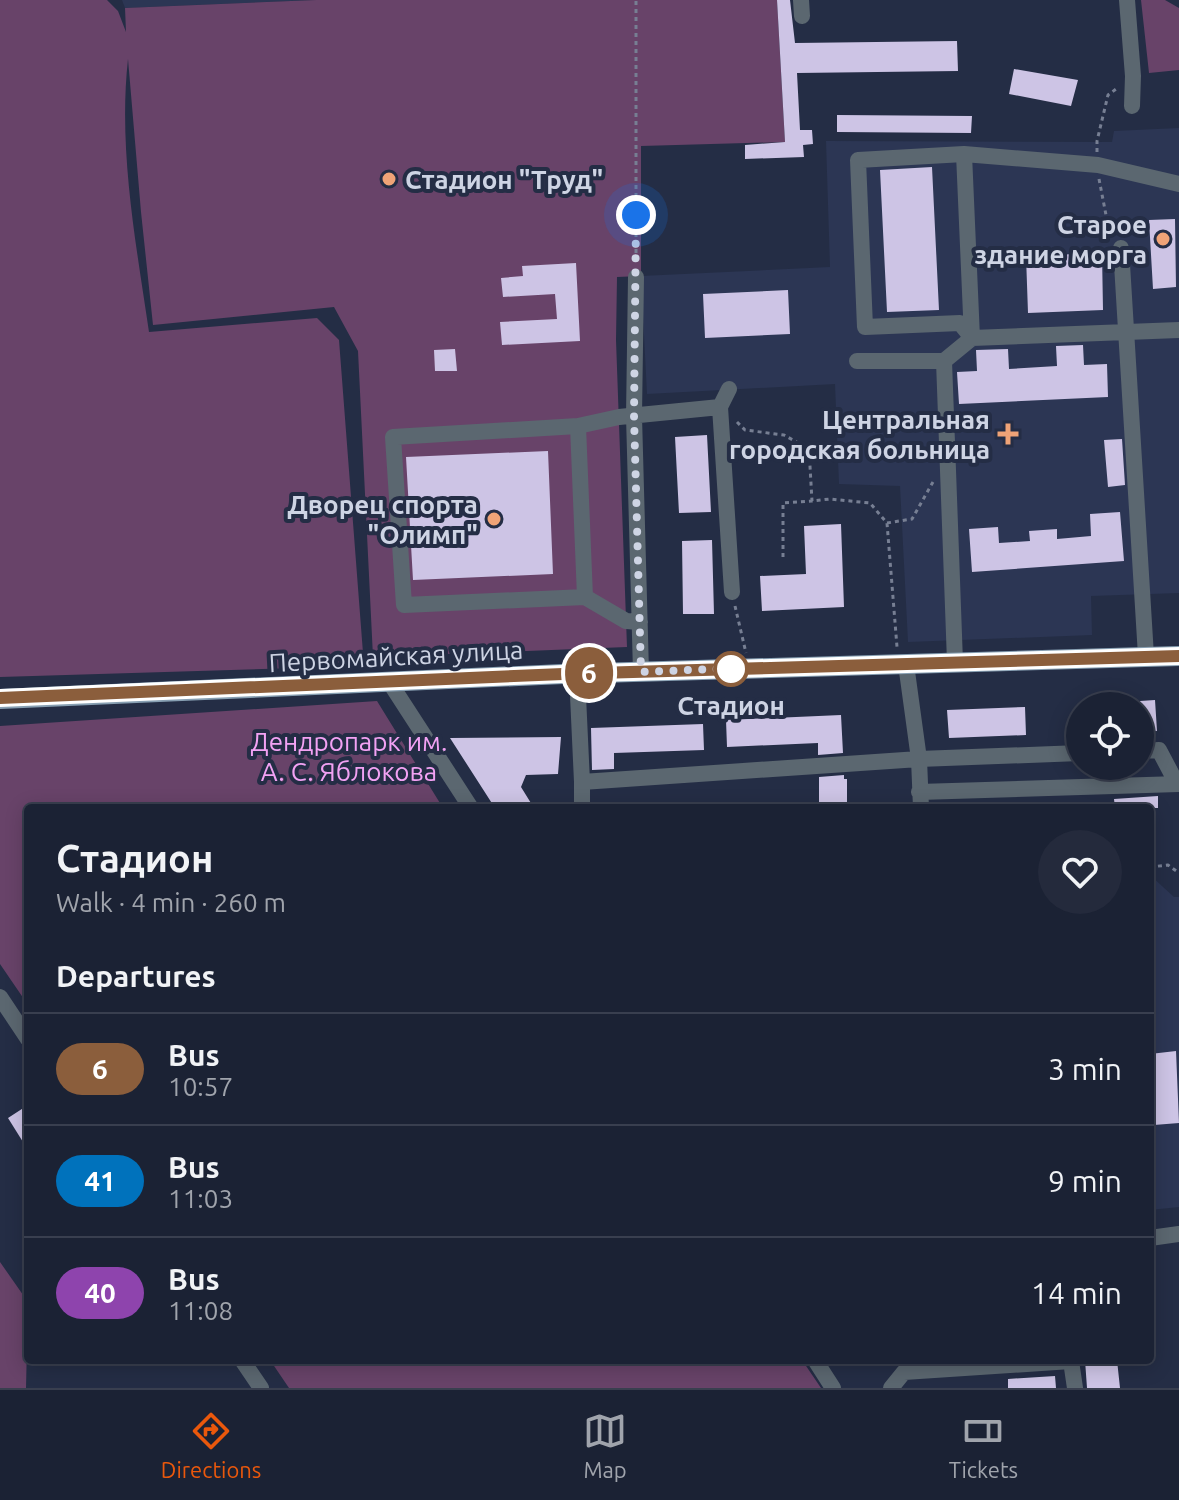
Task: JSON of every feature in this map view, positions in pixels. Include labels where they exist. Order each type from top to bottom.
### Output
[{"type":"main road","name":"Первомайская улица","points":[[0,699],[758,668],[902,655],[955,662],[1179,656]]},
{"type":"street","points":[[1127,0],[1133,76],[1132,106]]},
{"type":"street","points":[[964,154],[972,338]]},
{"type":"street","points":[[972,338],[960,323],[865,327],[858,160],[964,154],[1098,165],[1179,184]]},
{"type":"street","points":[[1121,248],[1146,656]]},
{"type":"street","points":[[636,277],[634,416],[641,672]]},
{"type":"street","points":[[857,361],[944,361],[972,338],[1179,330]]},
{"type":"street","points":[[944,361],[955,662]]},
{"type":"street","points":[[729,389],[720,407],[732,592]]},
{"type":"street","points":[[640,622],[626,621],[585,597],[404,605],[393,437],[578,426],[634,416],[720,407]]},
{"type":"street","points":[[578,426],[585,597]]},
{"type":"street","points":[[902,655],[919,759],[920,800],[1178,784],[1159,750],[1154,750]]},
{"type":"street","points":[[577,674],[582,804]]},
{"type":"street","points":[[390,683],[468,804]]},
{"type":"street","points":[[582,782],[919,759],[1066,754]]},
{"type":"street","points":[[0,997],[24,1033]]},
{"type":"street","points":[[1154,1237],[1179,1234]]},
{"type":"street","points":[[245,1364],[261,1388]]},
{"type":"street","points":[[818,1364],[833,1388]]},
{"type":"street","points":[[891,1388],[900,1366],[957,1364]]},
{"type":"street","points":[[1072,1364],[1075,1388]]},
{"type":"path","points":[[636,0],[636,277]]},
{"type":"path","points":[[720,407],[745,430],[784,435],[809,449],[812,501]]},
{"type":"path","points":[[887,523],[912,519],[933,483]]},
{"type":"path","points":[[783,557],[783,503],[830,499],[870,503],[887,523],[902,655]]},
{"type":"path","points":[[732,592],[745,652],[758,668]]},
{"type":"path","points":[[1154,867],[1168,865],[1179,873]]},
{"type":"shaded area","points":[[122,0],[316,0],[125,8]]},
{"type":"shaded area","name":"Центральная городская больница","points":[[1179,128],[1179,593],[1091,596],[1092,635],[908,642],[900,486],[839,484],[835,384],[647,394],[641,276],[830,267],[826,141],[1112,142],[1114,131]]},
{"type":"shaded area","points":[[1154,879],[1174,897],[1179,897],[1179,1207],[1154,1210]]},
{"type":"green space","points":[[0,0],[107,0],[118,11],[126,32],[125,8],[316,0],[777,0],[785,142],[641,146],[641,276],[617,277],[616,340],[627,647],[373,657],[358,351],[334,307],[153,325],[128,59],[125,93],[127,161],[149,332],[317,318],[339,340],[364,666],[0,677]]},
{"type":"green space","points":[[1141,0],[1165,0],[1179,8],[1179,70],[1149,73]]},
{"type":"green space","name":"Дендропарк им. А. С. Яблокова","points":[[377,701],[441,804],[24,804],[24,999],[0,964],[0,726]]},
{"type":"green space","points":[[0,1262],[24,1296],[24,1364],[27,1364],[26,1388],[0,1388]]},
{"type":"green space","points":[[273,1364],[805,1364],[821,1388],[289,1388]]},
{"type":"building","points":[[777,0],[790,0],[795,43],[957,41],[958,71],[797,73],[800,130],[812,130],[813,144],[803,145],[804,157],[745,159],[745,145],[785,142]]},
{"type":"building","points":[[1014,69],[1078,80],[1071,106],[1009,94]]},
{"type":"building","points":[[837,115],[972,116],[971,133],[837,132]]},
{"type":"building","points":[[932,167],[939,310],[887,312],[880,170]]},
{"type":"building","points":[[1175,219],[1176,287],[1153,289],[1149,220]]},
{"type":"building","points":[[1102,253],[1103,310],[1028,313],[1026,256]]},
{"type":"building","points":[[576,263],[580,341],[502,345],[500,322],[557,319],[555,294],[503,297],[501,278],[523,276],[522,266]]},
{"type":"building","points":[[788,290],[790,334],[705,338],[703,294]]},
{"type":"building","points":[[1083,345],[1084,365],[1107,364],[1108,397],[959,404],[957,372],[977,371],[976,350],[1008,349],[1009,369],[1057,366],[1056,346]]},
{"type":"building","points":[[455,349],[457,371],[435,371],[434,350]]},
{"type":"building","points":[[707,435],[711,512],[679,513],[675,437]]},
{"type":"building","points":[[1122,439],[1125,485],[1108,487],[1104,440]]},
{"type":"building","points":[[548,451],[553,574],[413,580],[406,457]]},
{"type":"building","points":[[1120,512],[1124,561],[972,572],[969,529],[998,527],[999,543],[1030,541],[1029,531],[1057,529],[1057,539],[1091,536],[1090,514]]},
{"type":"building","points":[[841,524],[844,607],[762,611],[760,576],[806,574],[804,526]]},
{"type":"building","points":[[712,540],[714,614],[683,614],[682,541]]},
{"type":"building","points":[[1154,700],[1157,731],[1154,731]]},
{"type":"building","points":[[1025,707],[1026,735],[949,738],[947,710]]},
{"type":"building","points":[[841,715],[843,753],[818,755],[818,743],[727,747],[726,720]]},
{"type":"building","points":[[703,724],[704,750],[614,753],[614,769],[592,770],[591,728]]},
{"type":"building","points":[[561,737],[558,774],[526,775],[521,787],[532,804],[492,804],[450,738]]},
{"type":"building","points":[[844,775],[847,779],[847,804],[819,804],[819,777]]},
{"type":"building","points":[[1158,796],[1158,808],[1154,808],[1154,804],[1115,804],[1114,799]]},
{"type":"building","points":[[1176,1051],[1179,1123],[1154,1125],[1154,1054]]},
{"type":"building","points":[[24,1108],[24,1144],[8,1118]]},
{"type":"building","points":[[1085,1364],[1117,1364],[1120,1388],[1087,1388]]},
{"type":"building","points":[[1055,1376],[1056,1388],[1008,1388],[1008,1379]]},
{"type":"bus line","name":"6","points":[[0,698],[563,674],[1179,656]]},
{"type":"place","name":"Стадион \"Труд\"","points":[[389,179]]},
{"type":"place","name":"Старое здание морга","points":[[1163,239]]},
{"type":"place","name":"Центральная городская больница","points":[[1008,434]]},
{"type":"place","name":"Дворец спорта \"Олимп\"","points":[[494,519]]},
{"type":"place","name":"Стадион","points":[[731,669]]},
{"type":"route","points":[[636,215],[634,416],[641,672],[739,668],[731,669]]}]
